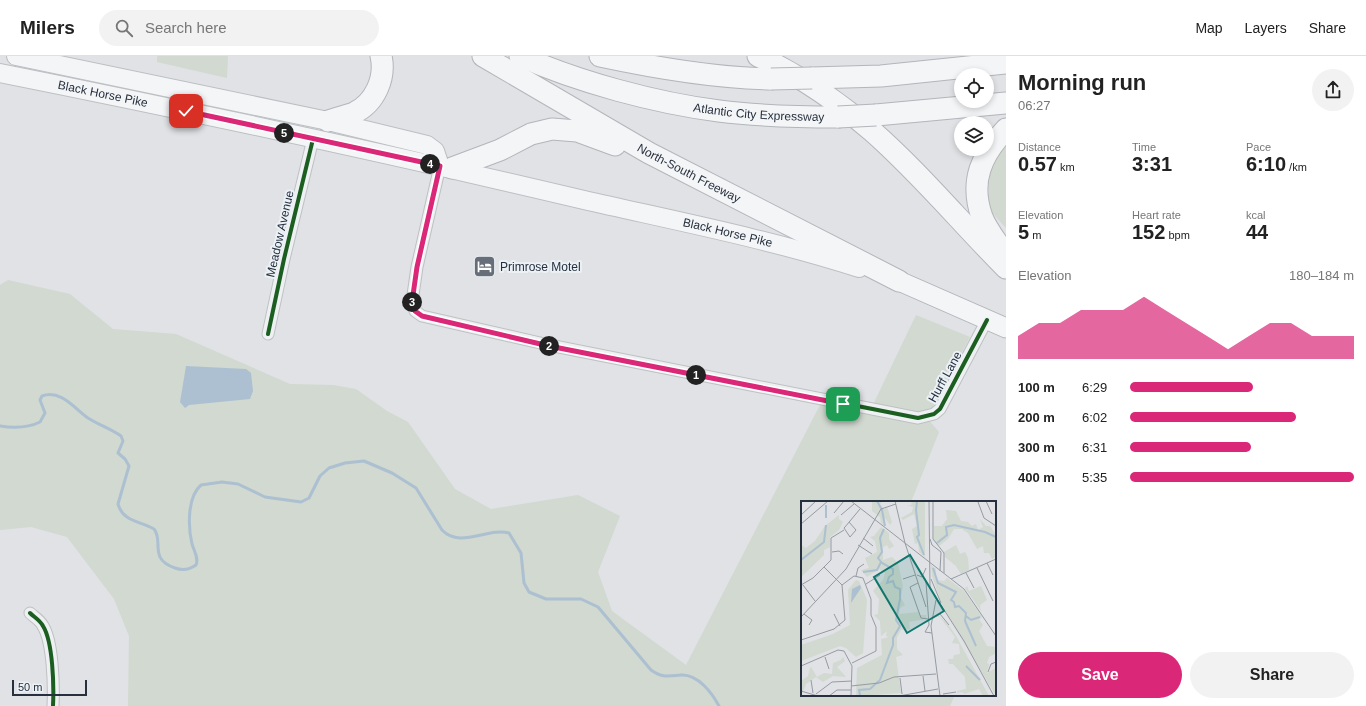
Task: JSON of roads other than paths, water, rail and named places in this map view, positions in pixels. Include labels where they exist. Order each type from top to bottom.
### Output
[{"type":"highway","points":[[328,122],[353,113],[364,107],[372,98],[382,76],[383,65],[381,56]]},
{"type":"highway","name":"North-South Freeway","points":[[483,56],[649,153],[899,281]]},
{"type":"highway","name":"Atlantic City Expressway","points":[[520,56],[579,78],[629,92],[697,108],[720,111],[801,117],[838,117],[1006,103]]},
{"type":"highway","points":[[600,56],[645,66],[738,79],[881,76],[1006,63]]},
{"type":"highway","points":[[758,56],[786,69],[830,99],[871,131],[1006,268]]},
{"type":"highway","points":[[446,167],[500,150],[531,134],[552,129],[577,131],[610,143],[706,183]]},
{"type":"highway","points":[[1006,129],[984,156],[977,181],[982,216],[1006,256]]},
{"type":"highway","name":"Black Horse Pike","points":[[899,281],[1006,328]]},
{"type":"main road","name":"Black Horse Pike","points":[[16,56],[126,78],[427,145],[435,152],[446,167]]},
{"type":"main road","name":"Black Horse Pike","points":[[0,73],[123,97],[446,167],[749,236],[821,256],[899,281]]},
{"type":"main road","points":[[123,97],[126,78]]},
{"type":"main road","points":[[269,129],[274,111]]},
{"type":"street","name":"Meadow Avenue","points":[[268,334],[284,259],[313,139]]},
{"type":"street","name":"Hurff Lane","points":[[446,167],[417,267],[412,302],[415,311],[422,316],[557,347],[918,418],[934,414],[940,409],[987,320]]},
{"type":"street","points":[[30,613],[40,622],[46,632],[51,661],[53,706]]},
{"type":"water","points":[[186,366],[246,369],[251,373],[253,391],[250,399],[189,405],[185,408],[180,402]]},
{"type":"waterway","points":[[0,426],[20,427],[40,422],[45,413],[40,400],[42,396],[55,395],[73,405],[96,423],[121,436],[123,441],[118,453],[125,459],[129,466],[118,504],[120,510],[128,518],[154,529],[157,534],[158,550],[162,560],[167,564],[181,570],[191,568],[196,565],[197,562],[197,557],[192,544],[189,521],[193,497],[196,490],[201,485],[222,482],[238,484],[265,497],[301,502],[309,498],[320,476],[329,468],[345,463],[364,461],[392,473],[416,488],[442,530],[449,535],[457,538],[466,538],[492,533],[509,533],[521,553],[524,583],[529,592],[546,599],[581,599],[598,607],[651,670],[662,675],[681,675],[699,681],[704,685],[719,706]]},
{"type":"place","name":"Primrose Motel","points":[[485,267]]}]
